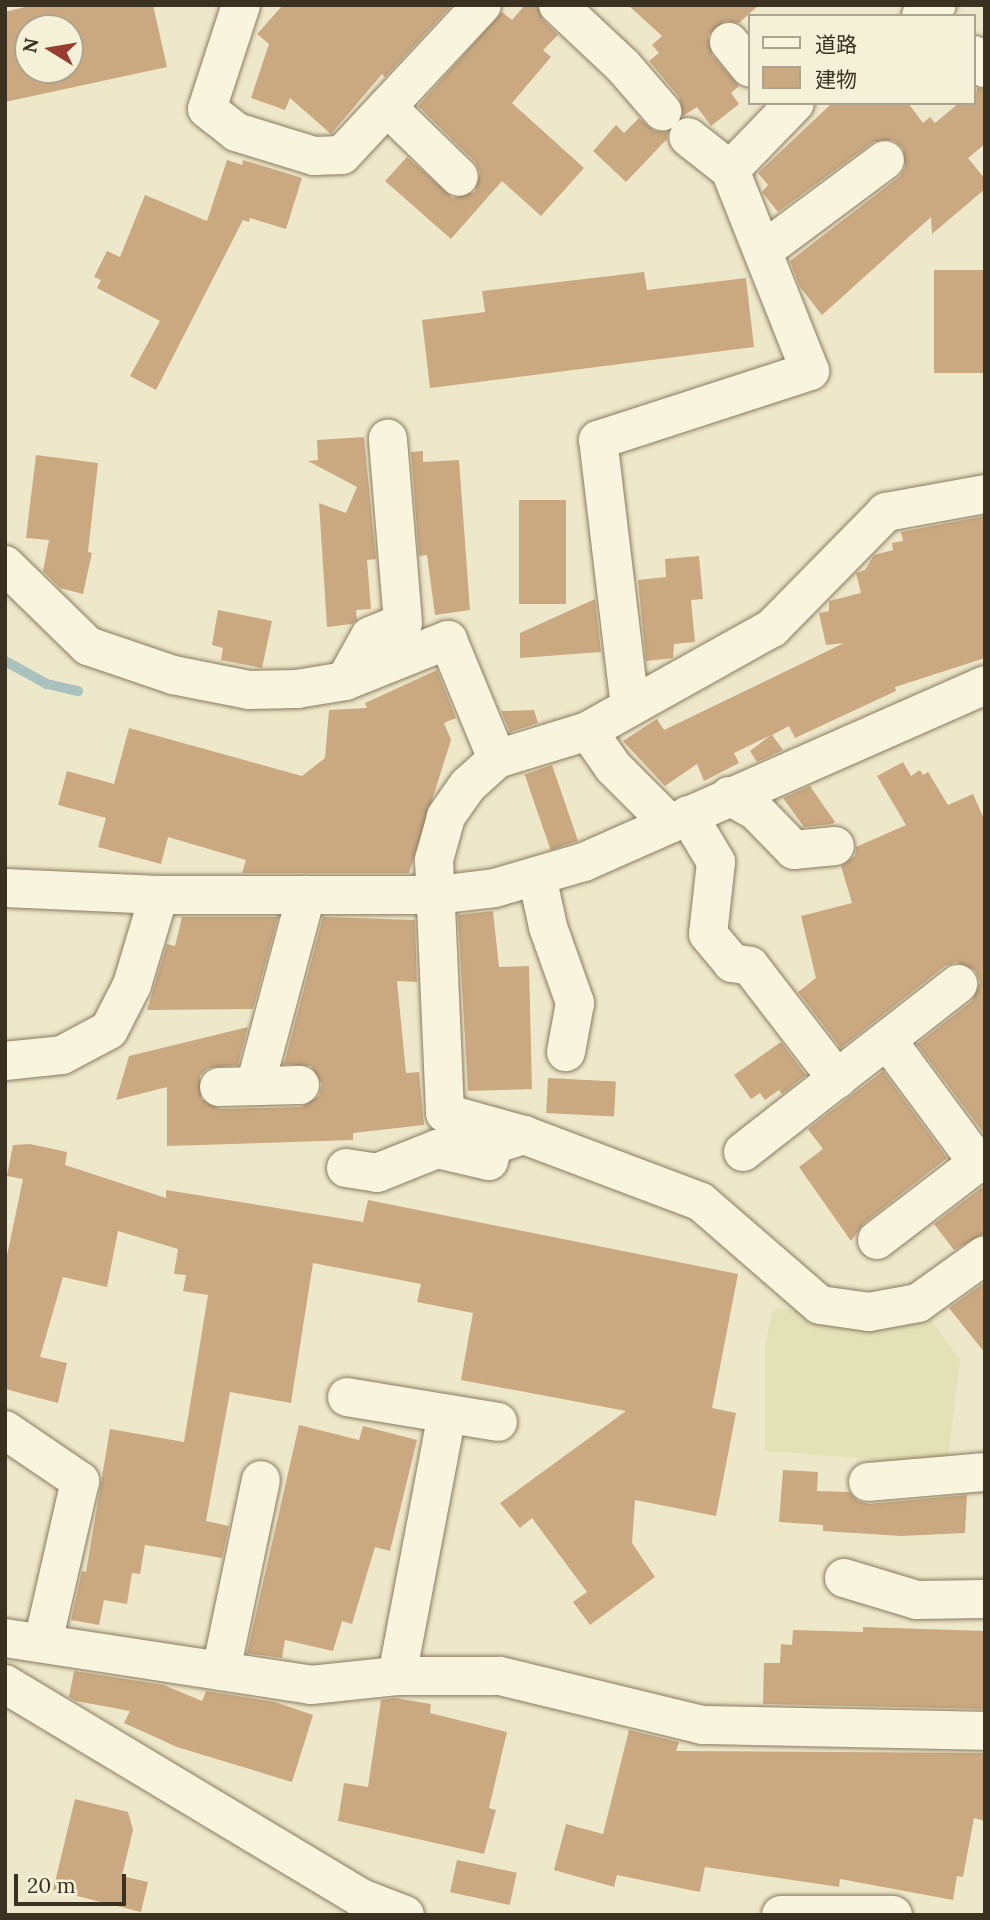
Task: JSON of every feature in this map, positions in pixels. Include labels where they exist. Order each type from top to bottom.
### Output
[{"type":"street","points":[[241,5],[207,109],[236,132],[314,156],[342,155],[482,5]]},
{"type":"street","points":[[558,5],[623,66],[675,124],[730,170],[810,372],[598,440],[630,707]]},
{"type":"street","points":[[730,170],[787,106]]},
{"type":"street","points":[[387,107],[459,177]]},
{"type":"street","points":[[763,251],[885,160]]},
{"type":"street","points":[[345,681],[370,636],[403,623],[388,439]]},
{"type":"street","points":[[985,494],[886,512],[772,628],[588,731],[497,759],[468,785],[446,817],[434,860],[445,1112],[524,1135],[701,1202],[820,1305],[869,1312],[918,1303],[985,1255]]},
{"type":"street","points":[[5,565],[88,646],[173,675],[249,690],[297,690],[345,681],[448,640],[497,759]]},
{"type":"street","points":[[5,888],[159,895],[437,895],[495,888],[584,862],[985,685]]},
{"type":"street","points":[[588,731],[613,767],[679,819],[716,862],[708,934],[732,963],[750,966],[837,1079]]},
{"type":"street","points":[[729,796],[756,811],[794,850],[835,846]]},
{"type":"street","points":[[537,876],[548,927],[575,1003],[566,1052]]},
{"type":"street","points":[[5,1061],[62,1055],[109,1030],[132,985],[159,895]]},
{"type":"street","points":[[300,1085],[237,1086],[306,895]]},
{"type":"street","points":[[743,1152],[958,984]]},
{"type":"street","points":[[877,1240],[981,1160],[887,1040]]},
{"type":"street","points":[[346,1168],[377,1173],[437,1149],[489,1161],[493,1144],[524,1135]]},
{"type":"street","points":[[348,1398],[498,1422]]},
{"type":"street","points":[[397,1676],[447,1414]]},
{"type":"street","points":[[5,1430],[80,1481],[43,1642]]},
{"type":"street","points":[[868,1482],[985,1472]]},
{"type":"street","points":[[221,1671],[261,1480]]},
{"type":"street","points":[[844,1578],[917,1600],[985,1598]]},
{"type":"street","points":[[5,1638],[311,1685],[397,1676],[500,1676],[702,1725],[985,1731]]},
{"type":"street","points":[[5,1684],[350,1891],[405,1915]]},
{"type":"street","points":[[781,1915],[892,1915]]},
{"type":"green space","points":[[921,1306],[960,1360],[947,1465],[765,1451],[765,1349],[771,1314],[777,1308],[833,1316]]},
{"type":"building","points":[[33,5],[153,5],[167,67],[5,102],[5,12]]},
{"type":"building","points":[[283,5],[452,5],[385,77],[382,74],[331,134],[290,98],[285,110],[251,98],[269,44],[257,34]]},
{"type":"building","points":[[525,5],[537,5],[543,20],[558,35],[543,50],[551,57],[512,103],[584,168],[541,216],[502,181],[451,239],[385,181],[407,157],[453,198],[475,192],[480,172],[475,162],[418,106],[502,12],[512,20]]},
{"type":"building","points":[[628,5],[759,5],[739,23],[725,21],[708,35],[712,55],[739,86],[731,93],[739,104],[711,126],[697,107],[683,116],[679,97],[649,61],[659,53],[652,45],[662,36]]},
{"type":"building","points":[[977,88],[985,89],[985,144],[968,158],[985,179],[985,189],[932,234],[931,217],[822,315],[800,287],[790,261],[899,177],[905,168],[903,148],[893,140],[873,142],[778,212],[762,192],[768,185],[758,173],[830,105],[910,105],[923,123],[930,117],[935,123],[957,105],[976,105]]},
{"type":"building","points":[[639,118],[654,131],[667,132],[667,139],[626,182],[593,151],[616,125],[624,133]]},
{"type":"building","points":[[227,160],[242,165],[243,160],[302,178],[286,229],[250,218],[249,222],[243,220],[156,390],[130,376],[160,321],[97,288],[101,280],[94,277],[107,251],[120,257],[145,195],[207,221]]},
{"type":"building","points":[[934,270],[985,270],[985,373],[934,373]]},
{"type":"building","points":[[644,272],[647,290],[746,278],[754,347],[430,388],[422,320],[485,312],[482,291]]},
{"type":"building","points":[[364,437],[376,559],[367,560],[371,609],[356,610],[357,620],[352,624],[327,627],[319,503],[346,513],[357,487],[308,461],[318,460],[317,440]]},
{"type":"building","points":[[423,451],[423,462],[459,460],[470,610],[435,615],[427,555],[419,556],[411,452]]},
{"type":"building","points":[[36,455],[98,463],[88,552],[92,553],[83,594],[60,588],[43,571],[49,540],[26,538]]},
{"type":"building","points":[[519,500],[566,500],[566,604],[519,604]]},
{"type":"building","points":[[985,516],[985,658],[895,687],[896,691],[795,738],[789,726],[772,735],[783,750],[757,762],[750,751],[771,735],[734,753],[739,763],[704,781],[697,764],[665,786],[623,741],[657,719],[664,730],[844,643],[826,645],[819,613],[829,611],[829,601],[861,593],[856,573],[865,570],[874,555],[893,550],[892,543],[903,541],[901,532]]},
{"type":"building","points":[[699,556],[703,599],[691,600],[695,642],[674,644],[673,658],[646,661],[638,580],[666,577],[665,559]]},
{"type":"building","points":[[595,599],[601,652],[520,658],[520,633]]},
{"type":"building","points":[[218,610],[272,621],[262,668],[221,660],[223,648],[212,645]]},
{"type":"building","points":[[437,670],[456,718],[444,723],[451,740],[409,873],[242,873],[246,860],[168,837],[161,864],[98,847],[106,818],[58,805],[67,771],[114,784],[129,728],[302,776],[325,758],[329,710],[367,708],[365,703]]},
{"type":"building","points":[[534,710],[538,723],[510,732],[501,711]]},
{"type":"building","points":[[903,762],[911,776],[920,770],[923,775],[928,772],[948,805],[973,794],[985,821],[985,1135],[917,1044],[972,1001],[980,982],[975,970],[956,962],[945,966],[841,1048],[798,992],[816,978],[801,916],[852,903],[841,866],[855,856],[856,847],[906,825],[877,776]]},
{"type":"building","points":[[552,765],[578,841],[551,850],[525,774]]},
{"type":"building","points":[[810,786],[835,822],[832,824],[804,827],[783,798]]},
{"type":"building","points":[[493,911],[499,967],[529,966],[532,1089],[468,1091],[458,915]]},
{"type":"building","points":[[182,917],[278,917],[253,1009],[147,1010],[167,944],[175,946]]},
{"type":"building","points":[[323,917],[415,920],[417,982],[397,981],[406,1073],[419,1072],[424,1125],[353,1133],[353,1140],[167,1146],[167,1087],[116,1100],[129,1056],[248,1027],[238,1065],[208,1068],[200,1076],[201,1099],[220,1109],[301,1107],[319,1096],[322,1084],[311,1066],[284,1064]]},
{"type":"building","points":[[781,1042],[806,1075],[782,1094],[779,1090],[765,1100],[760,1093],[751,1099],[734,1075]]},
{"type":"building","points":[[883,1071],[947,1158],[864,1223],[851,1241],[799,1167],[823,1149],[808,1129]]},
{"type":"building","points":[[548,1078],[616,1082],[614,1117],[546,1113]]},
{"type":"building","points":[[30,1144],[67,1152],[65,1165],[166,1198],[166,1190],[363,1222],[368,1200],[738,1274],[712,1408],[736,1413],[716,1516],[635,1500],[632,1543],[655,1577],[590,1625],[573,1602],[587,1592],[532,1518],[520,1528],[500,1503],[626,1411],[461,1380],[473,1313],[417,1302],[421,1284],[313,1263],[291,1403],[230,1392],[206,1521],[229,1526],[222,1558],[145,1545],[140,1574],[132,1573],[127,1604],[104,1600],[99,1625],[71,1620],[82,1571],[86,1572],[110,1429],[184,1442],[208,1295],[183,1291],[186,1275],[174,1274],[178,1249],[118,1231],[107,1287],[63,1277],[40,1357],[67,1363],[58,1403],[5,1389],[5,1265],[23,1179],[7,1176],[13,1145]]},
{"type":"building","points":[[985,1185],[985,1233],[954,1250],[934,1224]]},
{"type":"building","points":[[985,1282],[985,1353],[949,1308]]},
{"type":"building","points":[[299,1425],[359,1440],[363,1426],[417,1440],[390,1551],[375,1547],[352,1624],[342,1621],[333,1651],[285,1640],[282,1658],[247,1653]]},
{"type":"building","points":[[783,1470],[818,1472],[817,1491],[849,1492],[858,1501],[869,1504],[967,1495],[965,1533],[901,1536],[823,1531],[823,1525],[779,1522]]},
{"type":"building","points":[[863,1627],[985,1631],[985,1709],[763,1704],[764,1663],[780,1663],[781,1644],[792,1645],[793,1630],[863,1632]]},
{"type":"building","points":[[74,1671],[164,1685],[202,1701],[206,1691],[275,1702],[313,1715],[292,1782],[177,1747],[124,1723],[130,1711],[76,1701],[69,1697]]},
{"type":"building","points":[[395,1698],[431,1704],[430,1713],[507,1732],[489,1808],[496,1810],[484,1854],[338,1821],[344,1783],[368,1787],[381,1700]]},
{"type":"building","points":[[629,1730],[679,1742],[676,1751],[985,1753],[985,1821],[974,1818],[963,1877],[957,1876],[953,1900],[840,1879],[839,1887],[705,1867],[700,1892],[617,1875],[614,1887],[554,1870],[566,1824],[603,1834]]},
{"type":"building","points":[[75,1799],[128,1812],[133,1830],[122,1876],[148,1882],[141,1912],[53,1890]]},
{"type":"building","points":[[457,1860],[517,1873],[510,1905],[450,1892]]},
{"type":"waterway","points":[[5,661],[47,684],[78,691]]}]
